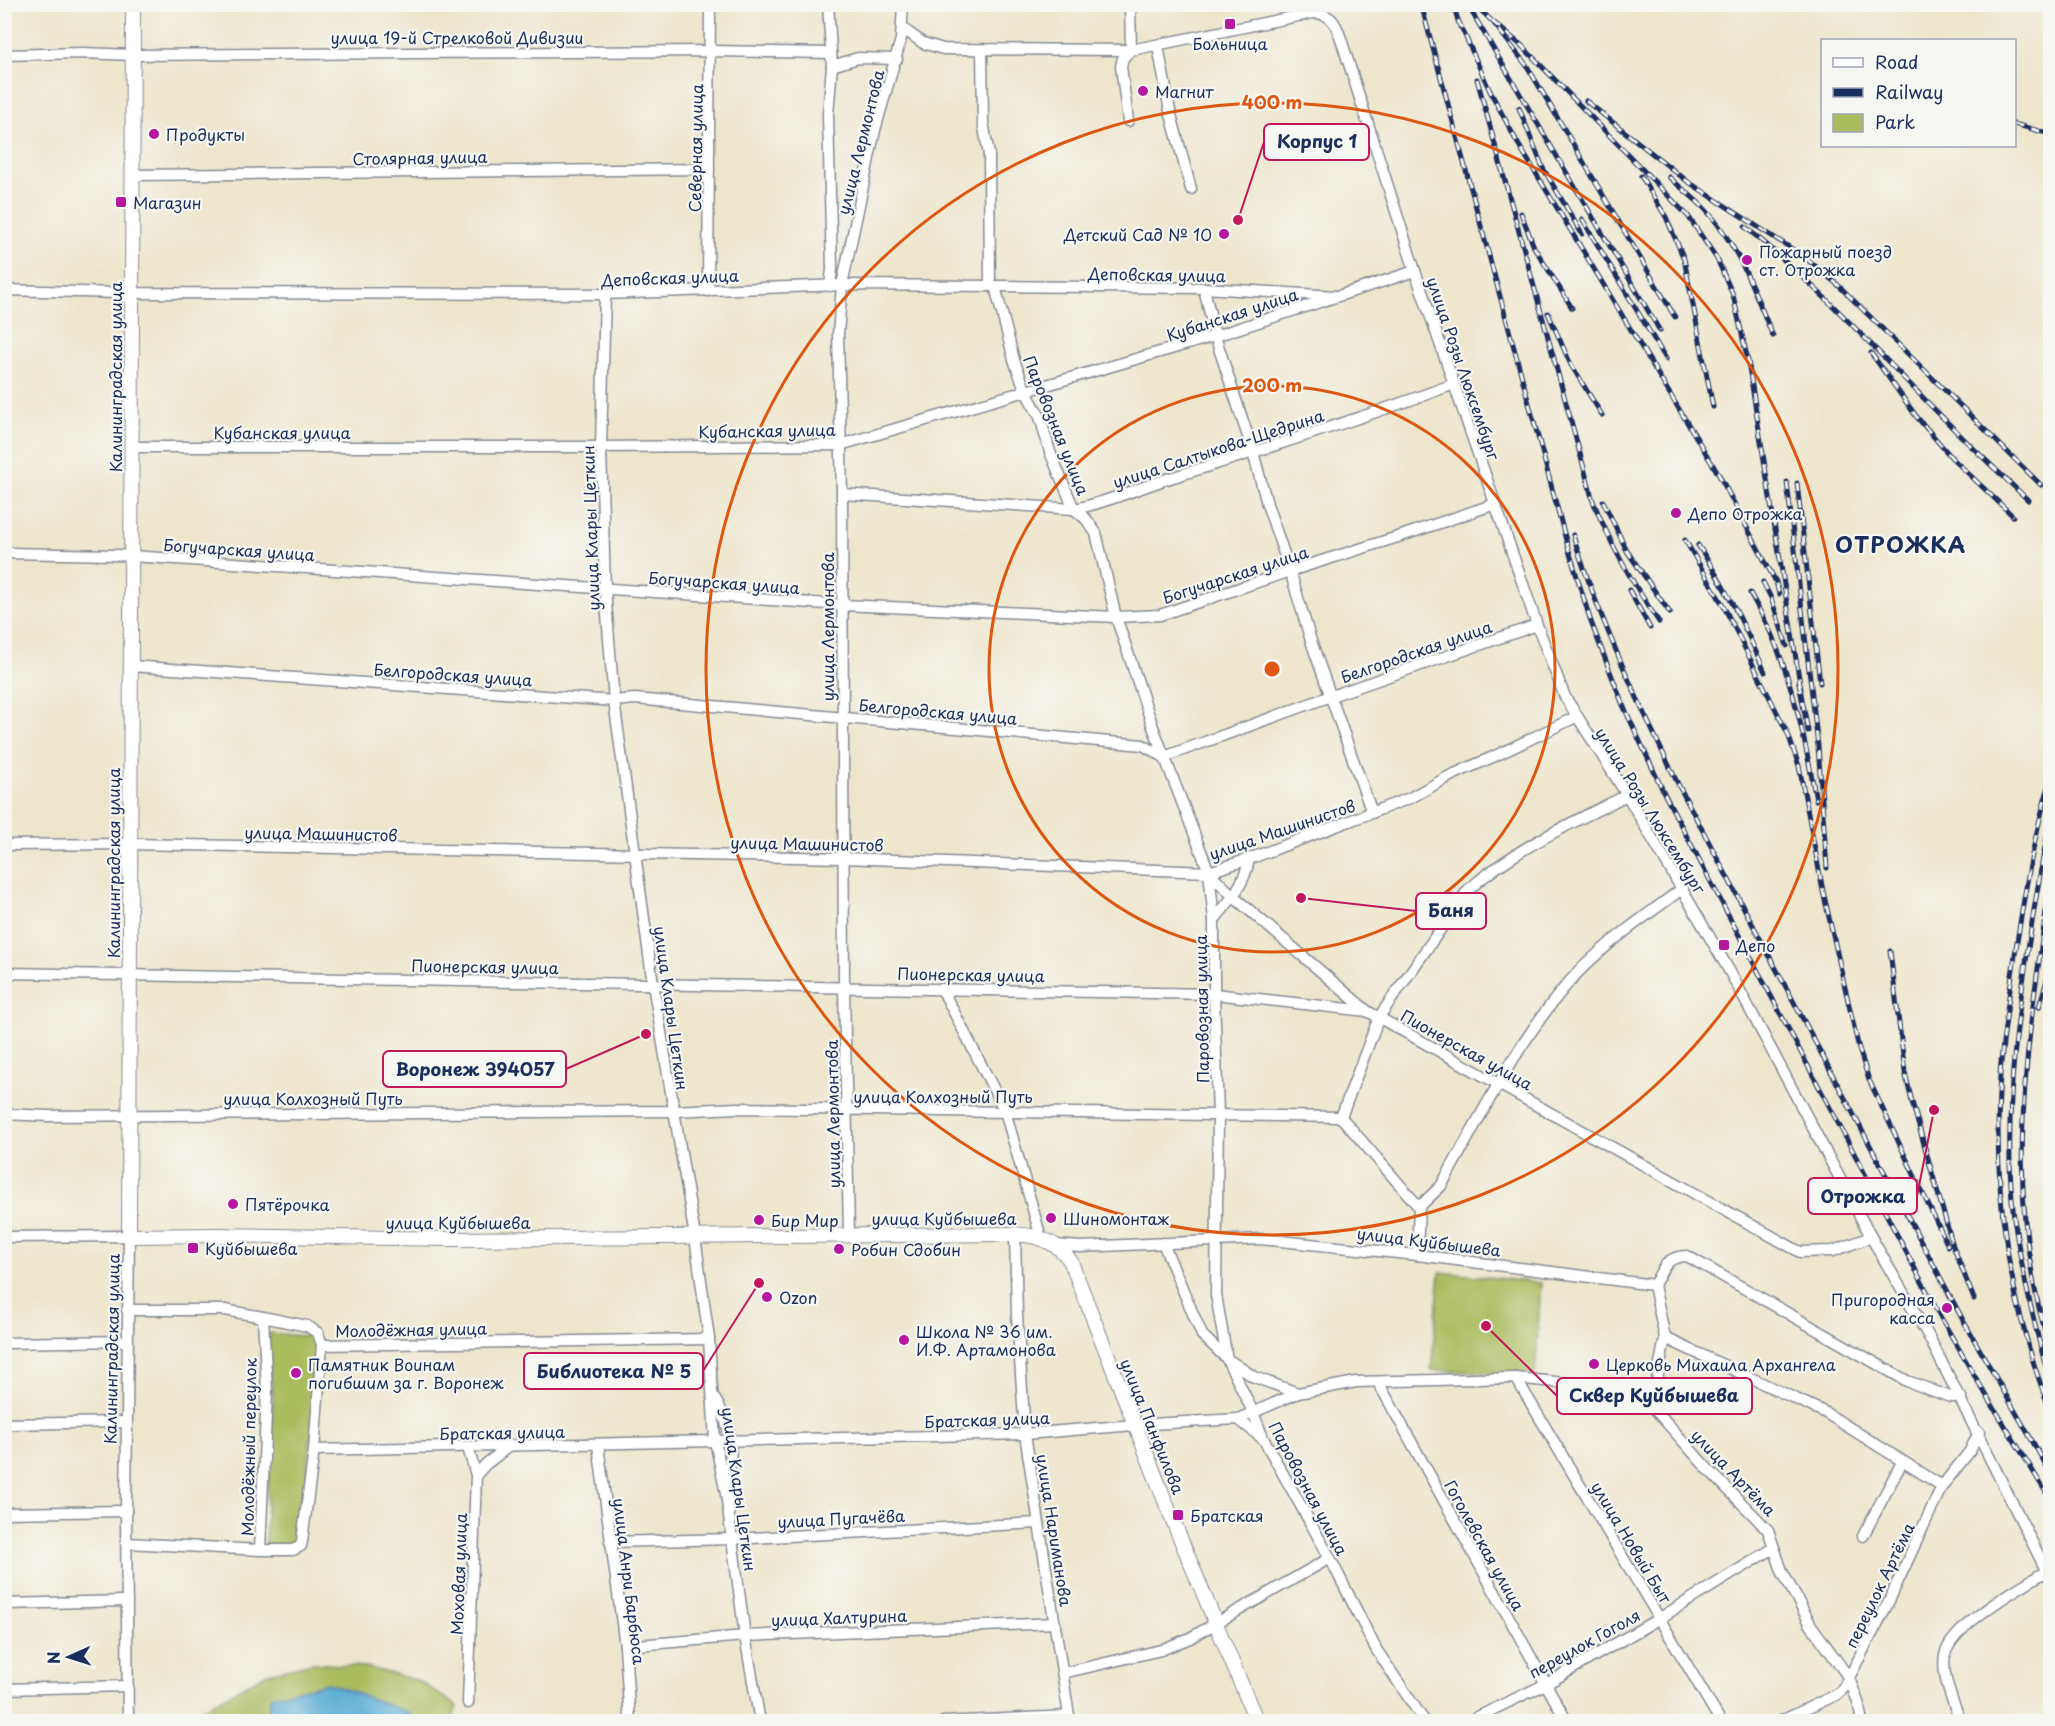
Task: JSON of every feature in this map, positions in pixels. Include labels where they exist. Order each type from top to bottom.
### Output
[{"type":"main road","name":"Калининградская улица","points":[[129,1236],[133,4]]},
{"type":"main road","name":"улица Куйбышева","points":[[129,1236],[451,1239],[1015,1234],[1041,1238],[1056,1245]]},
{"type":"main road","name":"улица Панфилова","points":[[1056,1245],[1071,1262],[1214,1623],[1257,1722]]},
{"type":"street","name":"Северная улица","points":[[708,291],[710,4]]},
{"type":"street","points":[[828,4],[832,66],[828,115],[832,269],[830,286]]},
{"type":"street","name":"улица Лермонтова","points":[[849,1234],[844,987],[842,494],[838,334],[842,285],[875,130],[897,59],[903,4]]},
{"type":"street","points":[[1130,4],[1131,51]]},
{"type":"street","name":"улица Розы Люксембург","points":[[1158,46],[1318,13],[1328,16],[1334,22],[1415,271],[1556,678],[1576,717],[1627,795],[1730,972],[1871,1237],[1961,1397],[2049,1574]]},
{"type":"street","points":[[902,28],[915,38],[934,47],[955,50],[1131,51],[1158,46],[1170,111],[1191,189]]},
{"type":"street","name":"Паровозная улица","points":[[982,50],[983,122],[989,155],[993,286],[1014,360],[1026,392],[1040,417],[1050,452],[1074,509],[1086,519],[1096,533],[1116,617],[1164,757],[1209,872],[1214,920],[1218,1115],[1216,1295],[1227,1359],[1263,1438],[1330,1558],[1376,1649],[1425,1722]]},
{"type":"street","name":"улица 19-й Стрелковой Дивизии","points":[[4,55],[711,51],[831,53]]},
{"type":"street","points":[[1128,121],[1120,66],[1123,58],[1131,51]]},
{"type":"street","points":[[832,66],[858,58],[897,59]]},
{"type":"street","name":"Столярная улица","points":[[132,175],[709,169]]},
{"type":"street","name":"Кубанская улица","points":[[131,447],[840,445],[1215,336],[1415,271]]},
{"type":"street","name":"Деповская улица","points":[[4,290],[132,293],[605,294],[842,285],[1204,288],[1336,296]]},
{"type":"street","points":[[1204,288],[1215,336],[1253,452],[1266,504],[1290,571],[1311,641],[1372,813]]},
{"type":"street","name":"улица Клары Цеткин","points":[[605,294],[601,447],[605,590],[614,701],[653,984],[672,1110],[695,1237],[709,1339],[715,1441],[726,1494],[760,1722]]},
{"type":"street","name":"улица Салтыкова-Щедрина","points":[[842,494],[1074,509],[1094,505],[1454,384]]},
{"type":"street","name":"Богучарская улица","points":[[4,553],[130,556],[842,605],[1116,617],[1160,615],[1495,504]]},
{"type":"street","name":"Белгородская улица","points":[[131,666],[614,701],[635,699],[842,717],[1143,745],[1164,757],[1537,625]]},
{"type":"street","name":"улица Машинистов","points":[[4,845],[130,844],[843,858],[1209,872],[1410,798],[1450,776],[1576,717]]},
{"type":"street","points":[[1143,745],[1154,727]]},
{"type":"street","points":[[1417,1255],[1419,1207],[1341,1117],[1379,1017],[1468,890],[1486,873],[1518,852],[1627,795]]},
{"type":"street","points":[[1214,920],[1234,897],[1247,874],[1249,859]]},
{"type":"street","points":[[1209,872],[1234,897],[1367,1011]]},
{"type":"street","points":[[1419,1207],[1441,1186],[1534,1025],[1571,980],[1600,951],[1683,888]]},
{"type":"street","name":"Пионерская улица","points":[[4,973],[1214,994],[1367,1011],[1800,1252],[1833,1251],[1871,1237]]},
{"type":"street","points":[[942,989],[1005,1111],[1041,1238]]},
{"type":"street","name":"улица Колхозный Путь","points":[[4,1114],[49,1116],[738,1108],[1341,1117]]},
{"type":"street","name":"улица Нариманова","points":[[1015,1234],[1017,1315],[1025,1434],[1069,1719]]},
{"type":"street","name":"улица Куйбышева","points":[[4,1237],[129,1236]]},
{"type":"street","name":"Калининградская улица","points":[[128,1722],[126,1422],[129,1236]]},
{"type":"street","name":"улица Куйбышева","points":[[1056,1245],[1080,1247],[1260,1239],[1417,1255],[1654,1285]]},
{"type":"street","points":[[1163,1243],[1202,1335],[1227,1359],[1254,1377],[1298,1393]]},
{"type":"street","points":[[1071,1262],[1074,1253],[1080,1247]]},
{"type":"street","points":[[1652,1406],[1665,1338],[1654,1285],[1670,1260],[1677,1256],[1687,1256],[1907,1381],[1950,1397],[1961,1397]]},
{"type":"street","name":"Молодёжная улица","points":[[127,1310],[225,1310],[307,1326],[318,1333],[322,1345],[709,1339]]},
{"type":"street","name":"Молодёжный переулок","points":[[263,1317],[267,1391],[260,1550],[293,1550],[301,1545],[314,1450],[322,1345]]},
{"type":"street","points":[[1665,1338],[1826,1413],[1942,1486]]},
{"type":"street","points":[[4,1343],[127,1341]]},
{"type":"street","name":"Братская улица","points":[[314,1450],[1025,1434],[1238,1419],[1298,1393],[1356,1382],[1516,1378],[1603,1387],[1652,1406]]},
{"type":"street","name":"улица Новый Быт","points":[[1516,1378],[1721,1722]]},
{"type":"street","name":"Гоголевская улица","points":[[1378,1382],[1567,1722]]},
{"type":"street","points":[[712,1395],[724,1413],[731,1440],[726,1494]]},
{"type":"street","name":"улица Артёма","points":[[1652,1406],[1705,1466],[1768,1530],[1782,1571],[1811,1625],[1849,1678],[1858,1702],[1862,1722]]},
{"type":"street","points":[[1238,1419],[1263,1438]]},
{"type":"street","points":[[4,1424],[126,1422]]},
{"type":"street","name":"переулок Артёма","points":[[1779,1722],[1836,1695],[1843,1689],[1887,1605],[1942,1486],[1970,1451],[1979,1432]]},
{"type":"street","name":"улица Анри Барбюса","points":[[598,1444],[625,1646],[630,1722]]},
{"type":"street","points":[[476,1475],[508,1447]]},
{"type":"street","name":"Моховая улица","points":[[468,1448],[476,1475],[468,1703]]},
{"type":"street","points":[[1863,1536],[1902,1462]]},
{"type":"street","points":[[4,1513],[126,1511]]},
{"type":"street","name":"улица Пугачёва","points":[[610,1542],[731,1539],[1038,1523]]},
{"type":"street","points":[[127,1544],[260,1550]]},
{"type":"street","name":"переулок Гоголя","points":[[1467,1722],[1546,1683],[1660,1618],[1774,1548]]},
{"type":"street","points":[[1063,1673],[1161,1650],[1190,1638],[1330,1558]]},
{"type":"street","points":[[1961,1722],[1945,1672],[1945,1653],[1951,1642],[1971,1622],[2012,1591],[2049,1574]]},
{"type":"street","points":[[4,1604],[127,1601]]},
{"type":"street","name":"улица Халтурина","points":[[625,1646],[746,1636],[1055,1623]]},
{"type":"street","points":[[4,1689],[128,1686]]},
{"type":"street","points":[[944,1722],[1069,1719]]},
{"type":"green space","points":[[1440,1272],[1541,1283],[1535,1375],[1431,1370]]},
{"type":"green space","points":[[268,1334],[313,1337],[316,1340],[318,1366],[303,1519],[296,1544],[269,1546],[265,1540],[273,1394]]},
{"type":"green space","points":[[313,1663],[366,1667],[419,1681],[457,1706],[452,1721],[416,1721],[407,1712],[271,1696],[267,1721],[189,1722],[203,1708],[268,1673]]},
{"type":"water","points":[[328,1683],[407,1712],[416,1721],[267,1721],[271,1696]]},
{"type":"railway","points":[[1421,4],[1567,544],[1591,622],[1623,705],[1665,795],[1941,1318],[2050,1499]]},
{"type":"railway","points":[[1453,4],[1460,27]]},
{"type":"railway","points":[[1467,4],[1660,331]]},
{"type":"railway","points":[[1474,4],[1493,22],[1527,66],[1675,317]]},
{"type":"railway","points":[[1458,20],[1490,91],[1517,142],[1719,475],[1776,582],[1779,594]]},
{"type":"railway","points":[[1493,22],[1527,50]]},
{"type":"railway","points":[[1520,44],[1688,216],[1717,259],[1733,295],[1748,361],[1801,690]]},
{"type":"railway","points":[[1477,79],[1593,501],[1607,534],[1659,622]]},
{"type":"railway","points":[[1586,101],[1687,181],[1803,256],[1837,284],[2041,485]]},
{"type":"railway","points":[[1519,108],[1543,168],[1582,234]]},
{"type":"railway","points":[[2016,125],[2050,134]]},
{"type":"railway","points":[[1641,176],[1666,217],[1684,259],[1713,407]]},
{"type":"railway","points":[[1669,177],[1704,208],[1736,252],[1773,336]]},
{"type":"railway","points":[[1521,213],[1534,247],[1572,308]]},
{"type":"railway","points":[[1582,219],[1666,359]]},
{"type":"railway","points":[[1745,227],[1799,273],[2028,500]]},
{"type":"railway","points":[[1548,313],[1571,365],[1602,415]]},
{"type":"railway","points":[[1871,353],[1916,416],[1952,458],[2013,516]]},
{"type":"railway","points":[[1787,482],[1818,746],[1827,868]]},
{"type":"railway","points":[[1797,483],[1820,683]]},
{"type":"railway","points":[[1603,501],[1627,551],[1670,613]]},
{"type":"railway","points":[[1573,535],[1608,631],[1679,786],[1964,1322],[2050,1472]]},
{"type":"railway","points":[[1685,540],[1723,605],[1788,734],[1799,766],[1823,891],[1859,1049],[1869,1080],[1948,1246]]},
{"type":"railway","points":[[1698,545],[1734,607],[1765,672]]},
{"type":"railway","points":[[1763,582],[1771,598],[1787,646]]},
{"type":"railway","points":[[1629,590],[1650,628]]},
{"type":"railway","points":[[1750,593],[1771,632],[1788,678],[1804,738],[1816,800]]},
{"type":"railway","points":[[1799,683],[1808,731]]},
{"type":"railway","points":[[2050,783],[2034,844],[2016,948],[2003,1043],[1998,1118],[2001,1203],[2014,1287],[2024,1329],[2050,1410]]},
{"type":"railway","points":[[2050,822],[2025,969],[2017,1031],[2010,1125],[2014,1218],[2034,1321],[2050,1382]]},
{"type":"railway","points":[[2050,883],[2027,1064],[2022,1159],[2029,1254],[2037,1301],[2050,1347]]},
{"type":"railway","points":[[1890,951],[1905,1072],[1912,1102],[1953,1246],[1974,1299]]},
{"type":"railway","points":[[2039,1007],[2050,970]]},
{"type":"place","name":"Больница","points":[[1230,24]]},
{"type":"place","name":"Магнит","points":[[1143,91]]},
{"type":"place","name":"Продукты","points":[[154,134]]},
{"type":"place","name":"Магазин","points":[[121,202]]},
{"type":"place","name":"Корпус 1","points":[[1238,220]]},
{"type":"place","name":"Детский Сад № 10","points":[[1224,234]]},
{"type":"place","name":"Пожарный поезд ст. Отрожка","points":[[1747,260]]},
{"type":"place","name":"Депо Отрожка","points":[[1676,513]]},
{"type":"place","name":"Баня","points":[[1301,898]]},
{"type":"place","name":"Депо","points":[[1724,945]]},
{"type":"place","name":"Воронеж 394057","points":[[646,1034]]},
{"type":"place","name":"Отрожка","points":[[1934,1110]]},
{"type":"place","name":"Пятёрочка","points":[[233,1204]]},
{"type":"place","name":"Шиномонтаж","points":[[1051,1218]]},
{"type":"place","name":"Бир Мир","points":[[759,1220]]},
{"type":"place","name":"Куйбышева","points":[[193,1248]]},
{"type":"place","name":"Робин Сдобин","points":[[839,1249]]},
{"type":"place","name":"Библиотека № 5","points":[[759,1283]]},
{"type":"place","name":"Ozon","points":[[767,1297]]},
{"type":"place","name":"Пригородная касса","points":[[1947,1308]]},
{"type":"place","name":"Сквер Куйбышева","points":[[1486,1326]]},
{"type":"place","name":"Школа № 36 им. И.Ф. Артамонова","points":[[904,1340]]},
{"type":"place","name":"Церковь Михаила Архангела","points":[[1594,1364]]},
{"type":"place","name":"Памятник Воинам погибшим за г. Воронеж","points":[[296,1373]]},
{"type":"place","name":"Братская","points":[[1178,1515]]},
{"type":"district","name":"ОТРОЖКА","points":[[1901,543]]}]
